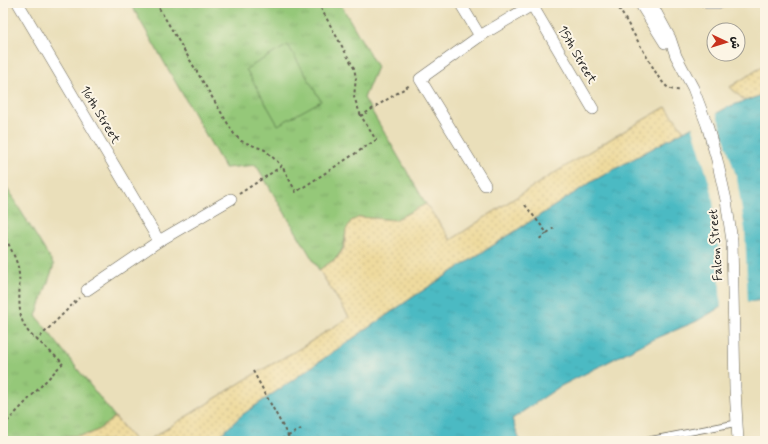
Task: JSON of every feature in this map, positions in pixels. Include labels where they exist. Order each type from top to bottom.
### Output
[{"type":"street","name":"16th Street","points":[[18,3],[159,241]]},
{"type":"street","points":[[460,3],[480,36]]},
{"type":"street","name":"Falcon Street","points":[[640,3],[666,44],[676,56]]},
{"type":"street","name":"Falcon Street","points":[[651,3],[670,38],[676,56],[693,88],[718,160],[726,200],[732,241],[733,324],[738,441]]},
{"type":"street","points":[[707,3],[718,3]]},
{"type":"street","name":"15th Street","points":[[420,79],[480,36],[532,5],[593,109]]},
{"type":"street","points":[[420,79],[485,185]]},
{"type":"street","points":[[87,290],[159,241],[231,198]]},
{"type":"lane","points":[[644,441],[737,423]]},
{"type":"path","points":[[156,3],[234,134],[241,141],[265,150],[282,166],[296,192],[376,140],[361,116],[354,97],[356,78],[354,68],[318,3]]},
{"type":"path","points":[[616,3],[659,78],[668,89],[675,90],[693,88]]},
{"type":"path","points":[[361,116],[420,79]]},
{"type":"path","points":[[231,198],[282,166]]},
{"type":"path","points":[[525,205],[547,233]]},
{"type":"path","points":[[538,240],[554,228]]},
{"type":"path","points":[[3,233],[18,267],[18,297],[23,324],[29,334],[62,363],[3,426]]},
{"type":"path","points":[[37,340],[87,290]]},
{"type":"path","points":[[253,371],[288,436]]},
{"type":"path","points":[[278,441],[301,429]]},
{"type":"green space","points":[[130,3],[340,3],[377,67],[364,98],[426,204],[395,220],[373,218],[346,230],[342,250],[336,258],[319,270],[256,165],[225,168]]},
{"type":"green space","points":[[288,45],[321,101],[278,125],[246,69]]},
{"type":"green space","points":[[3,182],[54,265],[36,316],[115,417],[93,433],[69,436],[59,441],[3,441]]},
{"type":"sand","points":[[765,65],[765,94],[745,101],[730,87]]},
{"type":"sand","points":[[666,107],[684,131],[593,181],[413,297],[242,415],[214,441],[147,441],[349,317],[319,270],[337,258],[344,248],[346,230],[351,221],[360,217],[395,220],[426,204],[451,240],[557,171]]},
{"type":"sand","points":[[115,417],[135,441],[59,441],[66,437],[93,433]]},
{"type":"water","points":[[765,94],[765,300],[726,304],[697,321],[645,343],[559,387],[512,419],[520,441],[214,441],[242,415],[413,297],[593,181],[728,107]]},
{"type":"pier","points":[[716,112],[737,179],[745,230],[748,304],[727,306],[721,310],[718,243],[712,192],[692,125]]}]
